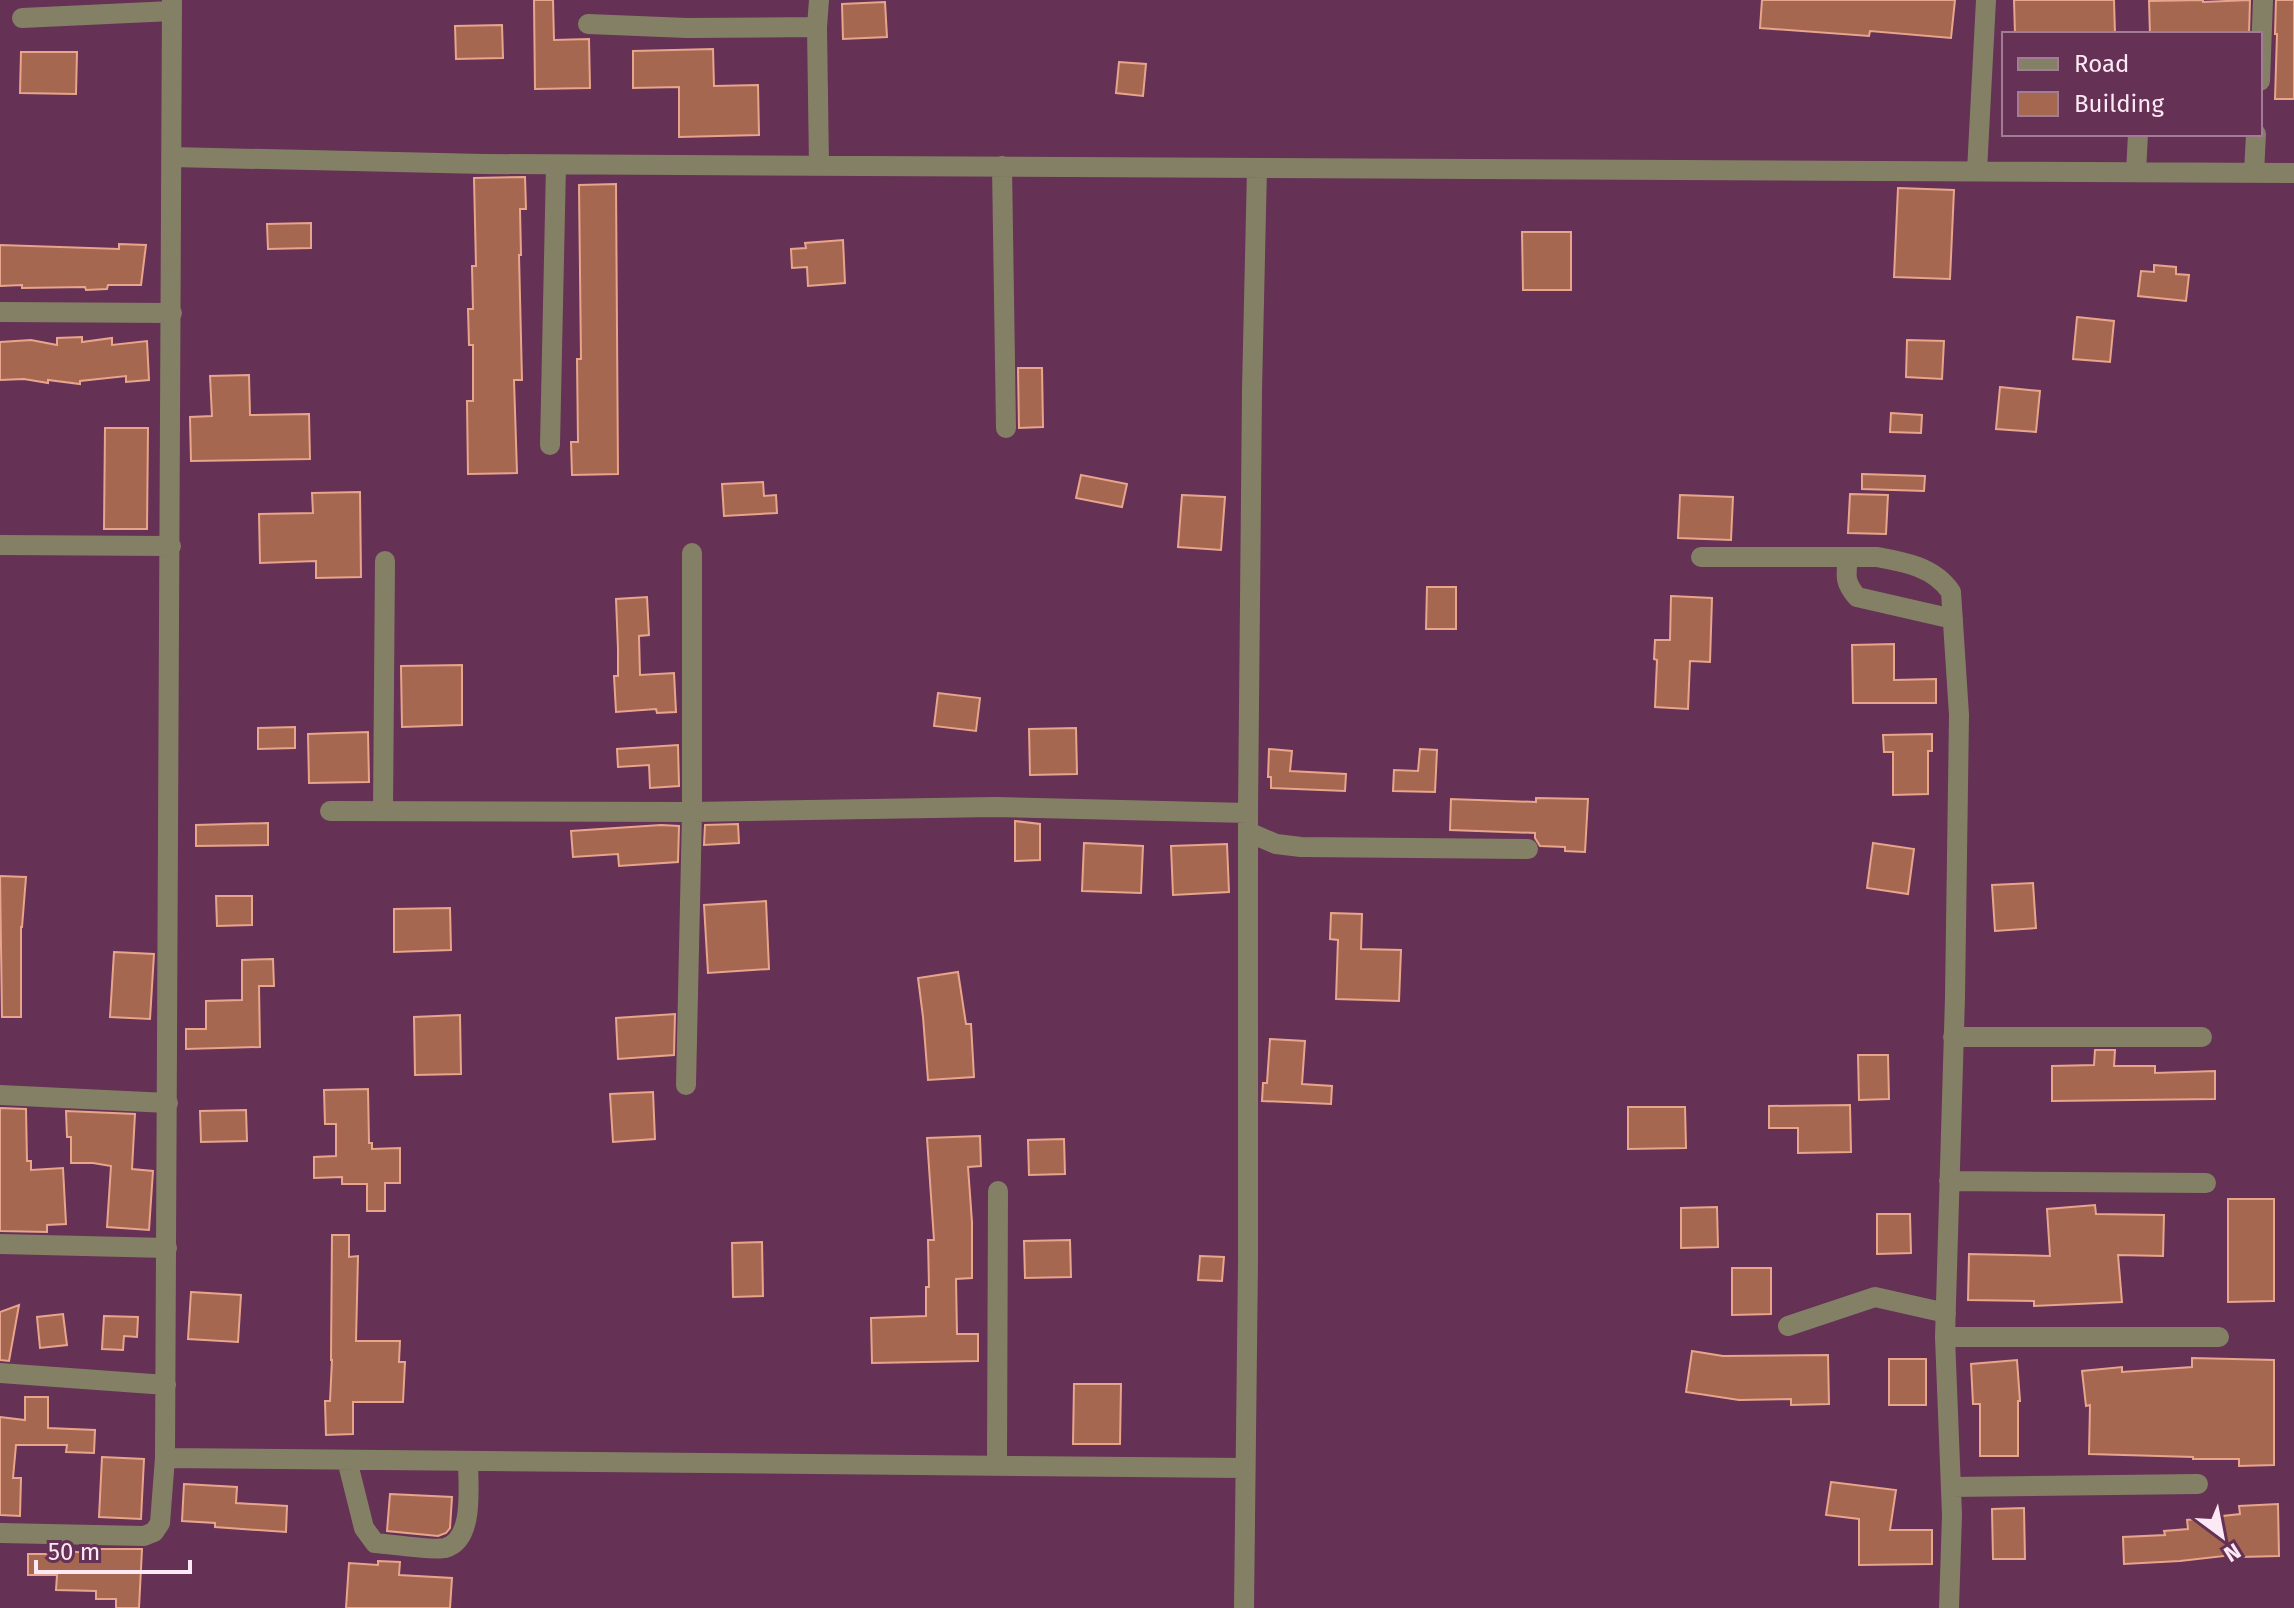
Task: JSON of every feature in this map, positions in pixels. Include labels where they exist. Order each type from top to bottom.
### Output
[{"type":"street","points":[[819,0],[819,166]]},
{"type":"street","points":[[1977,171],[1986,0]]},
{"type":"street","points":[[2262,32],[2263,0]]},
{"type":"street","points":[[0,1533],[144,1536],[154,1532],[160,1523],[165,1458],[172,5],[22,18]]},
{"type":"street","points":[[588,24],[687,28],[817,27]]},
{"type":"street","points":[[2136,172],[2138,136]]},
{"type":"street","points":[[2254,173],[2256,136]]},
{"type":"street","points":[[172,157],[556,165],[2294,173]]},
{"type":"street","points":[[550,445],[556,165]]},
{"type":"street","points":[[1002,166],[1006,428]]},
{"type":"street","points":[[1244,1608],[1248,822],[1257,168]]},
{"type":"street","points":[[0,312],[172,313]]},
{"type":"street","points":[[0,545],[171,546]]},
{"type":"street","points":[[686,1085],[692,812],[692,553]]},
{"type":"street","points":[[1701,557],[1889,559],[1928,571],[1943,580],[1951,592],[1959,715],[1945,1337],[1952,1515],[1949,1608]]},
{"type":"street","points":[[1848,557],[1848,586],[1857,597],[1953,619]]},
{"type":"street","points":[[383,811],[385,561]]},
{"type":"street","points":[[330,811],[692,812],[995,807],[1248,822],[1276,844],[1301,847],[1528,849]]},
{"type":"street","points":[[1953,1037],[2202,1037]]},
{"type":"street","points":[[0,1095],[168,1103]]},
{"type":"street","points":[[1949,1181],[2206,1183]]},
{"type":"street","points":[[997,1466],[998,1191]]},
{"type":"street","points":[[0,1244],[167,1248]]},
{"type":"street","points":[[1788,1326],[1875,1297],[1946,1313]]},
{"type":"street","points":[[1945,1337],[2219,1337]]},
{"type":"street","points":[[0,1373],[166,1385]]},
{"type":"street","points":[[165,1458],[1244,1468]]},
{"type":"street","points":[[347,1460],[364,1528],[375,1543],[443,1549],[462,1534],[468,1511],[468,1461]]},
{"type":"street","points":[[1951,1487],[2198,1484]]},
{"type":"building","points":[[534,0],[553,0],[554,40],[589,39],[590,88],[535,89]]},
{"type":"building","points":[[1762,0],[1955,0],[1951,38],[1870,31],[1869,36],[1760,28]]},
{"type":"building","points":[[2014,0],[2114,0],[2115,32],[2015,32]]},
{"type":"building","points":[[2250,0],[2249,32],[2150,32],[2149,1]]},
{"type":"building","points":[[2276,0],[2294,0],[2294,99],[2275,99]]},
{"type":"building","points":[[885,2],[887,37],[843,39],[842,4]]},
{"type":"building","points":[[502,25],[503,58],[456,59],[455,26]]},
{"type":"building","points":[[713,49],[714,86],[758,85],[759,135],[679,137],[679,87],[633,88],[633,51]]},
{"type":"building","points":[[21,52],[77,52],[76,94],[20,93]]},
{"type":"building","points":[[1119,62],[1146,64],[1143,96],[1116,93]]},
{"type":"building","points":[[525,177],[526,209],[520,209],[519,255],[522,380],[514,380],[517,473],[468,474],[467,401],[473,401],[473,345],[469,345],[468,309],[473,309],[472,266],[476,266],[474,178]]},
{"type":"building","points":[[616,184],[618,474],[572,475],[571,442],[578,442],[577,359],[581,359],[579,185]]},
{"type":"building","points":[[1898,188],[1954,190],[1950,279],[1894,277]]},
{"type":"building","points":[[311,223],[311,248],[268,249],[267,224]]},
{"type":"building","points":[[1522,232],[1571,232],[1571,290],[1523,290]]},
{"type":"building","points":[[843,240],[845,283],[808,286],[807,267],[792,268],[791,249],[806,248],[805,243]]},
{"type":"building","points":[[119,244],[146,245],[141,285],[108,285],[107,289],[86,290],[85,287],[0,286],[0,245],[119,249]]},
{"type":"building","points":[[2154,265],[2176,267],[2176,274],[2189,275],[2186,301],[2138,296],[2141,271],[2154,272]]},
{"type":"building","points":[[2077,317],[2114,321],[2110,362],[2073,359]]},
{"type":"building","points":[[82,337],[82,342],[112,338],[112,345],[147,341],[149,380],[126,382],[126,376],[80,381],[80,384],[0,380],[0,342],[31,340],[57,345],[57,338]]},
{"type":"building","points":[[1907,340],[1944,341],[1942,379],[1906,377]]},
{"type":"building","points":[[1018,368],[1042,368],[1043,427],[1019,428]]},
{"type":"building","points":[[249,375],[250,415],[309,414],[310,459],[191,461],[190,417],[212,416],[210,376]]},
{"type":"building","points":[[2000,387],[2040,391],[2036,432],[1996,429]]},
{"type":"building","points":[[1891,413],[1922,415],[1921,433],[1890,432]]},
{"type":"building","points":[[105,428],[148,428],[147,529],[104,529]]},
{"type":"building","points":[[1862,474],[1925,476],[1924,491],[1862,489]]},
{"type":"building","points":[[1081,475],[1127,484],[1122,507],[1076,498]]},
{"type":"building","points":[[763,482],[764,496],[776,495],[777,513],[724,516],[722,484]]},
{"type":"building","points":[[360,492],[361,577],[316,578],[316,561],[260,563],[259,514],[313,513],[312,493]]},
{"type":"building","points":[[1850,494],[1888,495],[1886,534],[1848,533]]},
{"type":"building","points":[[1182,495],[1225,497],[1221,550],[1178,547]]},
{"type":"building","points":[[1680,495],[1733,497],[1731,540],[1678,538]]},
{"type":"building","points":[[1427,587],[1456,587],[1456,629],[1426,629]]},
{"type":"building","points":[[1671,596],[1712,598],[1710,662],[1690,661],[1688,709],[1655,707],[1655,640],[1670,640]]},
{"type":"building","points":[[647,597],[649,635],[639,636],[640,675],[674,673],[676,712],[657,713],[656,709],[616,712],[616,599]]},
{"type":"building","points":[[1894,644],[1894,680],[1936,679],[1936,703],[1853,703],[1852,645]]},
{"type":"building","points":[[462,665],[462,725],[402,727],[401,666]]},
{"type":"building","points":[[938,693],[980,698],[976,731],[934,726]]},
{"type":"building","points":[[295,727],[295,748],[258,749],[258,728]]},
{"type":"building","points":[[1076,728],[1077,774],[1030,775],[1029,729]]},
{"type":"building","points":[[368,732],[369,782],[309,783],[308,734]]},
{"type":"building","points":[[1932,734],[1932,751],[1928,751],[1928,794],[1893,795],[1893,752],[1884,752],[1883,735]]},
{"type":"building","points":[[678,745],[679,786],[650,788],[649,765],[618,767],[617,749]]},
{"type":"building","points":[[1269,749],[1292,751],[1290,771],[1346,774],[1345,791],[1271,788],[1271,777],[1268,777]]},
{"type":"building","points":[[1420,749],[1437,750],[1435,792],[1393,791],[1394,770],[1418,771]]},
{"type":"building","points":[[1536,798],[1588,799],[1585,852],[1540,846],[1535,833],[1450,830],[1451,799],[1536,802]]},
{"type":"building","points":[[1015,821],[1040,824],[1040,860],[1015,861]]},
{"type":"building","points":[[268,823],[268,845],[196,846],[196,825]]},
{"type":"building","points":[[738,824],[739,843],[704,845],[705,825]]},
{"type":"building","points":[[679,826],[678,862],[619,866],[618,854],[573,857],[571,831]]},
{"type":"building","points":[[1084,843],[1143,846],[1141,893],[1082,891]]},
{"type":"building","points":[[1873,843],[1914,849],[1908,894],[1867,888]]},
{"type":"building","points":[[1227,844],[1229,892],[1173,895],[1171,846]]},
{"type":"building","points":[[0,876],[26,877],[21,927],[21,1017],[2,1017]]},
{"type":"building","points":[[2033,883],[2036,928],[1995,931],[1992,885]]},
{"type":"building","points":[[216,896],[252,896],[252,925],[217,926]]},
{"type":"building","points":[[766,901],[769,969],[708,973],[704,905]]},
{"type":"building","points":[[450,908],[451,950],[394,952],[394,909]]},
{"type":"building","points":[[1331,913],[1362,914],[1361,949],[1401,950],[1399,1001],[1336,999],[1338,940],[1330,939]]},
{"type":"building","points":[[114,952],[154,954],[150,1019],[110,1017]]},
{"type":"building","points":[[273,959],[274,986],[259,986],[260,1047],[186,1049],[186,1029],[206,1029],[206,1001],[242,1000],[242,960]]},
{"type":"building","points":[[958,972],[966,1024],[971,1024],[974,1077],[928,1080],[918,978]]},
{"type":"building","points":[[675,1014],[674,1055],[618,1059],[616,1018]]},
{"type":"building","points":[[460,1015],[461,1074],[415,1075],[414,1017]]},
{"type":"building","points":[[1270,1039],[1305,1041],[1302,1084],[1332,1086],[1331,1104],[1262,1101],[1263,1083],[1267,1083]]},
{"type":"building","points":[[2095,1050],[2115,1050],[2114,1066],[2155,1066],[2155,1073],[2215,1071],[2215,1099],[2052,1101],[2052,1066],[2094,1065]]},
{"type":"building","points":[[1858,1055],[1888,1055],[1889,1099],[1859,1100]]},
{"type":"building","points":[[368,1089],[369,1143],[372,1143],[372,1149],[400,1148],[400,1183],[385,1183],[385,1211],[367,1211],[367,1184],[342,1184],[342,1177],[314,1178],[314,1157],[336,1156],[336,1124],[325,1124],[324,1090]]},
{"type":"building","points":[[653,1092],[655,1139],[613,1142],[610,1094]]},
{"type":"building","points":[[1850,1105],[1851,1152],[1798,1153],[1798,1128],[1769,1128],[1769,1106]]},
{"type":"building","points":[[1628,1107],[1685,1107],[1686,1148],[1628,1149]]},
{"type":"building","points":[[0,1108],[26,1109],[27,1161],[31,1161],[31,1170],[63,1168],[66,1224],[47,1225],[47,1232],[0,1231]]},
{"type":"building","points":[[246,1110],[247,1141],[201,1142],[200,1111]]},
{"type":"building","points":[[66,1111],[135,1114],[132,1169],[153,1171],[149,1230],[107,1227],[111,1166],[71,1163],[71,1137],[67,1137]]},
{"type":"building","points":[[980,1136],[981,1166],[968,1167],[972,1278],[956,1279],[957,1334],[978,1334],[978,1361],[872,1363],[871,1318],[926,1316],[928,1240],[934,1240],[927,1138]]},
{"type":"building","points":[[1064,1139],[1065,1174],[1029,1175],[1028,1140]]},
{"type":"building","points":[[2228,1199],[2274,1199],[2274,1301],[2228,1302]]},
{"type":"building","points":[[2095,1205],[2096,1214],[2164,1215],[2163,1256],[2118,1255],[2122,1302],[2034,1306],[2034,1301],[1968,1300],[1969,1254],[2050,1256],[2047,1209]]},
{"type":"building","points":[[1717,1207],[1718,1247],[1681,1248],[1681,1208]]},
{"type":"building","points":[[1877,1214],[1910,1214],[1911,1253],[1877,1254]]},
{"type":"building","points":[[332,1235],[349,1235],[349,1257],[358,1256],[356,1341],[400,1341],[399,1362],[405,1362],[403,1402],[353,1402],[353,1434],[326,1435],[325,1401],[330,1401],[332,1360]]},
{"type":"building","points":[[1070,1240],[1071,1277],[1025,1278],[1024,1241]]},
{"type":"building","points":[[762,1242],[763,1296],[733,1297],[732,1243]]},
{"type":"building","points":[[1200,1256],[1224,1257],[1222,1281],[1198,1280]]},
{"type":"building","points":[[1732,1268],[1771,1268],[1771,1314],[1732,1315]]},
{"type":"building","points":[[191,1292],[241,1295],[238,1342],[188,1339]]},
{"type":"building","points":[[19,1305],[9,1361],[0,1360],[0,1312]]},
{"type":"building","points":[[63,1314],[67,1345],[40,1348],[37,1317]]},
{"type":"building","points":[[104,1316],[138,1317],[137,1337],[124,1336],[123,1350],[102,1349]]},
{"type":"building","points":[[1692,1351],[1723,1356],[1828,1355],[1829,1404],[1791,1405],[1791,1399],[1739,1400],[1686,1392]]},
{"type":"building","points":[[2192,1358],[2274,1360],[2274,1465],[2239,1466],[2239,1459],[2089,1454],[2090,1405],[2086,1406],[2082,1371],[2122,1367],[2122,1372],[2192,1367]]},
{"type":"building","points":[[1889,1359],[1926,1359],[1926,1405],[1889,1405]]},
{"type":"building","points":[[2017,1360],[2020,1401],[2018,1456],[1980,1456],[1980,1404],[1973,1404],[1971,1364]]},
{"type":"building","points":[[1074,1384],[1121,1384],[1120,1444],[1073,1444]]},
{"type":"building","points":[[25,1397],[48,1397],[48,1428],[95,1430],[94,1453],[66,1452],[67,1445],[16,1445],[13,1478],[21,1478],[20,1516],[0,1515],[0,1417],[25,1420]]},
{"type":"building","points":[[102,1457],[144,1459],[141,1519],[99,1517]]},
{"type":"building","points":[[1831,1482],[1896,1490],[1890,1530],[1932,1530],[1932,1564],[1859,1565],[1859,1519],[1826,1515]]},
{"type":"building","points":[[184,1484],[237,1487],[236,1503],[287,1506],[286,1532],[215,1527],[215,1523],[182,1521]]},
{"type":"building","points":[[390,1494],[452,1497],[450,1528],[438,1536],[387,1531]]},
{"type":"building","points":[[2278,1504],[2279,1556],[2241,1557],[2241,1554],[2124,1564],[2123,1537],[2165,1535],[2164,1531],[2188,1529],[2187,1520],[2240,1514],[2239,1506]]},
{"type":"building","points":[[2024,1508],[2025,1559],[1993,1559],[1992,1509]]},
{"type":"building","points":[[97,1549],[142,1549],[139,1608],[116,1608],[116,1599],[96,1599],[96,1591],[56,1590],[57,1575],[28,1575],[28,1554],[67,1551],[97,1554]]},
{"type":"building","points":[[378,1561],[400,1562],[399,1575],[452,1578],[450,1608],[346,1608],[349,1563],[378,1565]]}]
